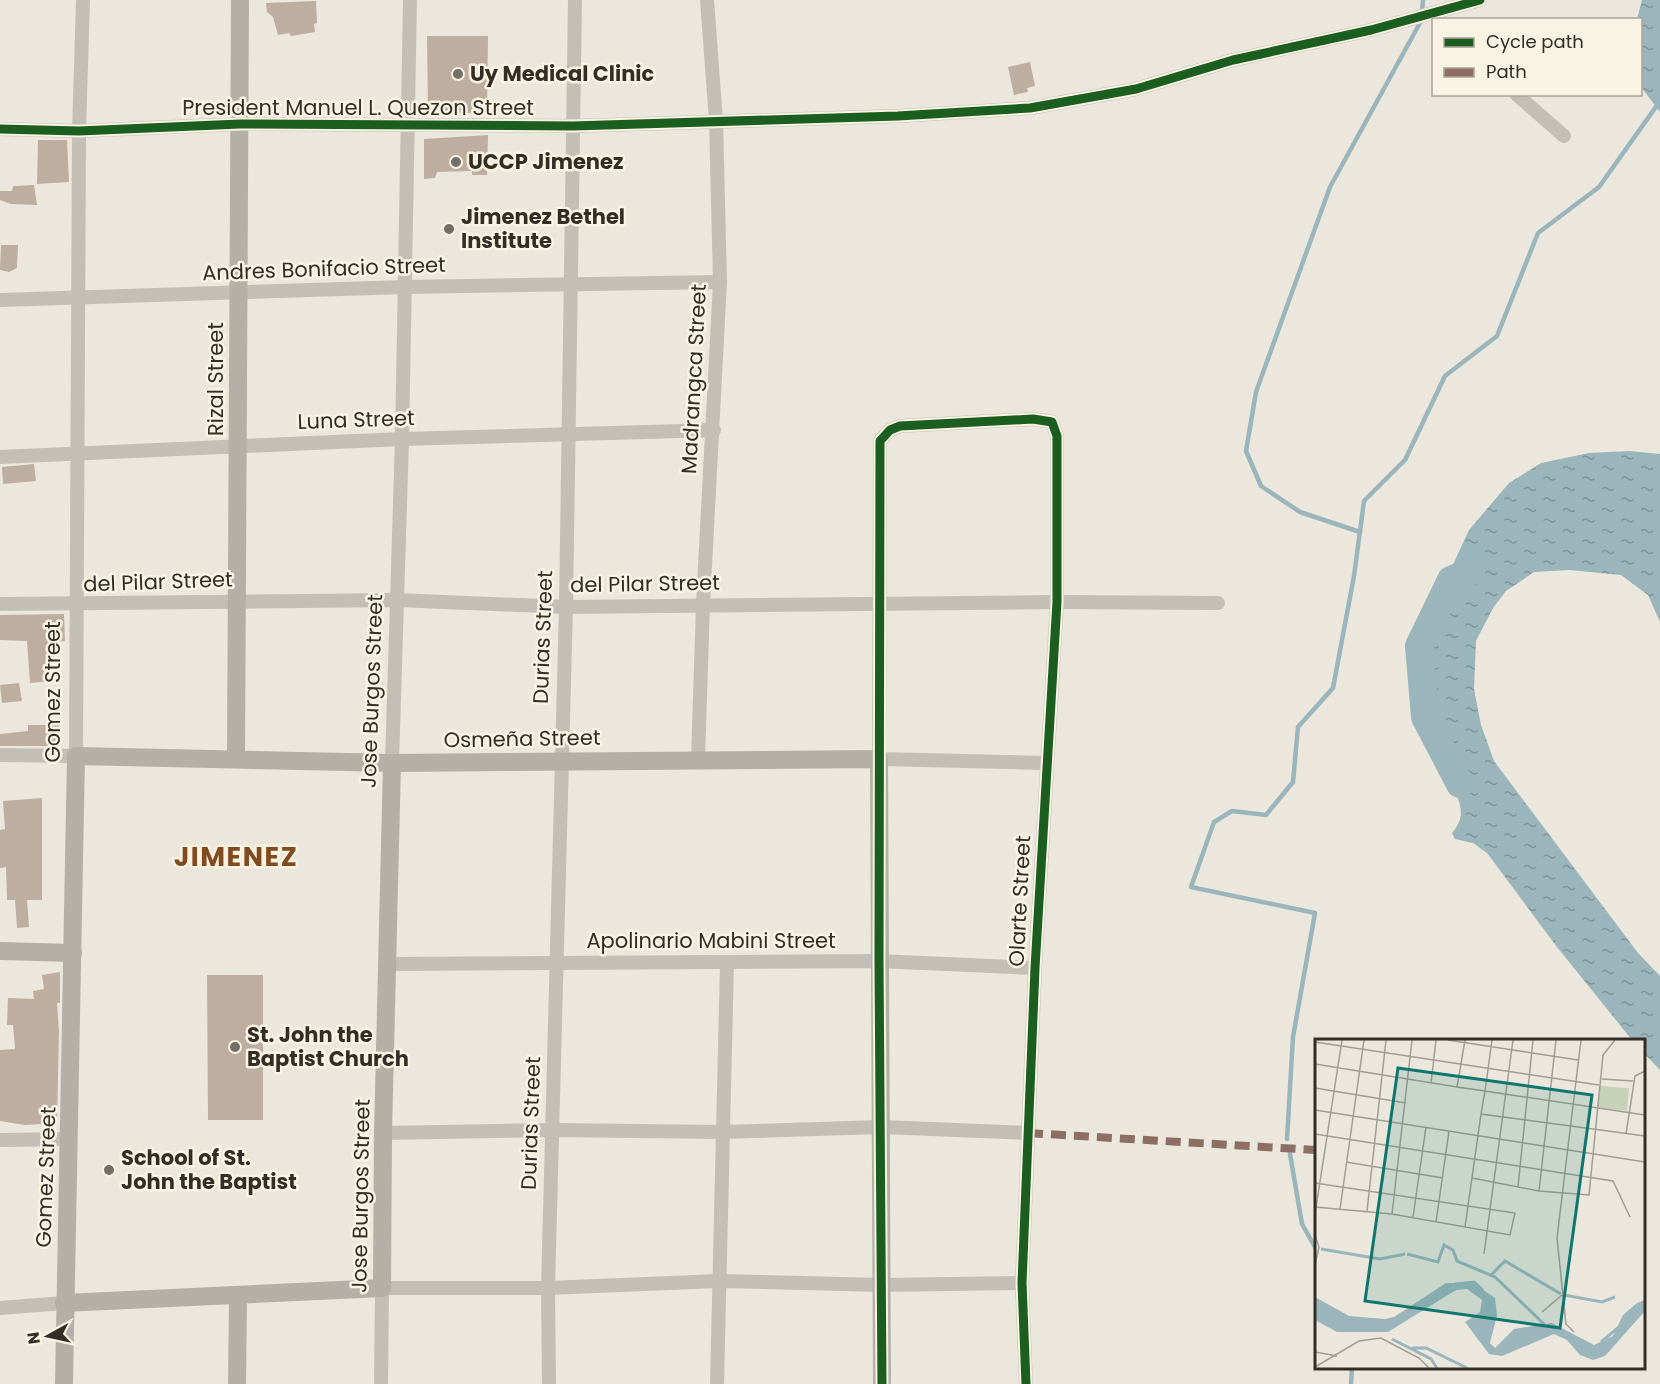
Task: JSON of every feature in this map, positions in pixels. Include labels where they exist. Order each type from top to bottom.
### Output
[{"type":"street","name":"Gomez Street","points":[[64,1384],[76,756],[75,605],[79,455],[80,131],[83,0]]},
{"type":"street","name":"Rizal Street","points":[[236,758],[239,600],[240,0]]},
{"type":"street","name":"Jose Burgos Street","points":[[381,1384],[383,1133],[402,439],[410,0]]},
{"type":"street","name":"Durias Street","points":[[549,1384],[548,1288],[560,761],[566,607],[575,0]]},
{"type":"street","name":"Madrangca Street","points":[[698,759],[703,604],[714,430],[720,282],[716,121],[707,0]]},
{"type":"street","name":"President Manuel L. Quezon Street","points":[[0,129],[80,131],[240,124],[573,126],[898,116],[1030,108],[1136,88],[1233,60],[1371,30],[1480,0]]},
{"type":"street","points":[[1425,15],[1432,25]]},
{"type":"street","points":[[1518,96],[1564,136]]},
{"type":"street","name":"Andres Bonifacio Street","points":[[0,300],[405,287],[720,282]]},
{"type":"street","name":"Olarte Street","points":[[879,604],[880,441],[884,435],[900,426],[1033,418],[1052,422],[1057,436],[1057,602],[1045,763],[1022,1283],[1026,1384]]},
{"type":"street","name":"Luna Street","points":[[0,457],[402,439],[714,430]]},
{"type":"street","name":"del Pilar Street","points":[[0,604],[75,605],[239,600],[397,600],[566,607],[703,604],[1218,603]]},
{"type":"street","points":[[879,604],[882,1384]]},
{"type":"street","name":"Osmeña Street","points":[[0,755],[392,762],[879,759],[1045,763]]},
{"type":"street","points":[[0,951],[73,953]]},
{"type":"street","name":"Apolinario Mabini Street","points":[[388,964],[879,961],[1035,968]]},
{"type":"street","points":[[717,1384],[727,963]]},
{"type":"street","points":[[383,1133],[552,1130],[723,1132],[882,1127],[1028,1133]]},
{"type":"street","points":[[0,1140],[70,1139]]},
{"type":"street","points":[[0,1308],[382,1288],[548,1288],[719,1281],[882,1285],[1022,1283]]},
{"type":"street","points":[[237,1384],[238,1296]]},
{"type":"water","points":[[1642,0],[1660,0],[1660,112],[1642,88],[1642,18],[1637,18]]},
{"type":"water","points":[[1630,451],[1660,454],[1660,622],[1648,595],[1621,575],[1569,570],[1534,572],[1506,591],[1493,608],[1476,641],[1474,689],[1481,725],[1494,761],[1638,953],[1660,976],[1660,1070],[1645,1054],[1645,1039],[1631,1039],[1557,947],[1487,853],[1473,843],[1455,839],[1452,833],[1461,815],[1460,807],[1443,763],[1440,727],[1428,711],[1431,689],[1428,683],[1428,647],[1450,571],[1469,530],[1509,483],[1541,463],[1589,453]]},
{"type":"building","points":[[316,1],[315,32],[291,36],[289,33],[278,35],[273,17],[267,12],[266,3]]},
{"type":"building","name":"Uy Medical Clinic","points":[[427,36],[488,36],[487,114],[428,111]]},
{"type":"building","points":[[1030,62],[1035,86],[1027,88],[1028,92],[1014,95],[1008,67]]},
{"type":"building","name":"UCCP Jimenez","points":[[488,135],[487,175],[472,175],[472,171],[437,172],[435,178],[424,179],[424,139]]},
{"type":"building","points":[[38,140],[67,140],[69,182],[37,184]]},
{"type":"building","points":[[34,185],[37,205],[11,204],[0,200],[0,191],[12,191],[13,186]]},
{"type":"building","points":[[1,245],[18,245],[17,268],[9,272],[0,270]]},
{"type":"building","points":[[34,464],[36,481],[3,484],[2,467]]},
{"type":"building","points":[[64,614],[65,641],[50,642],[51,681],[30,683],[27,641],[0,640],[0,615]]},
{"type":"building","points":[[19,683],[22,701],[2,703],[0,685]]},
{"type":"building","points":[[28,725],[59,725],[59,746],[0,746],[0,734],[28,731]]},
{"type":"building","points":[[42,798],[42,900],[27,900],[29,927],[17,928],[15,900],[7,900],[6,867],[0,868],[0,830],[5,829],[3,801]]},
{"type":"building","points":[[60,972],[60,1003],[57,1003],[59,1031],[57,1123],[25,1125],[0,1121],[0,1050],[15,1049],[13,1025],[7,1025],[8,998],[34,999],[33,991],[44,989],[42,975]]},
{"type":"building","name":"St. John the Baptist Church","points":[[207,975],[263,975],[263,1120],[208,1120]]},
{"type":"waterway","points":[[1422,12],[1423,0]]},
{"type":"waterway","points":[[1360,532],[1300,512],[1261,486],[1246,451],[1256,392],[1330,187],[1421,21]]},
{"type":"waterway","points":[[1287,1139],[1293,1037],[1315,913],[1191,887],[1214,822],[1232,811],[1266,815],[1293,782],[1298,727],[1333,688],[1354,576],[1364,501],[1405,460],[1445,376],[1497,336],[1538,233],[1599,187],[1660,101]]},
{"type":"waterway","points":[[1460,784],[1425,717],[1419,646],[1451,580],[1468,573]]},
{"type":"waterway","points":[[1290,1154],[1302,1224],[1315,1247]]},
{"type":"waterway","points":[[1351,1384],[1352,1369]]},
{"type":"marked path","points":[[1028,1133],[1315,1150]]},
{"type":"cycle path","points":[[0,129],[79,131],[240,124],[573,126],[898,116],[1030,108],[1136,89],[1233,60],[1371,30],[1480,0]]},
{"type":"cycle path","points":[[882,1384],[879,961],[880,441],[890,430],[900,426],[1033,419],[1052,422],[1057,436],[1057,602],[1035,968],[1022,1283],[1026,1384]]},
{"type":"place","name":"Uy Medical Clinic","points":[[458,74]]},
{"type":"place","name":"UCCP Jimenez","points":[[456,162]]},
{"type":"place","name":"Jimenez Bethel Institute","points":[[449,229]]},
{"type":"place","name":"St. John the Baptist Church","points":[[235,1047]]},
{"type":"place","name":"School of St. John the Baptist","points":[[109,1170]]},
{"type":"district","name":"JIMENEZ","points":[[236,857]]}]
